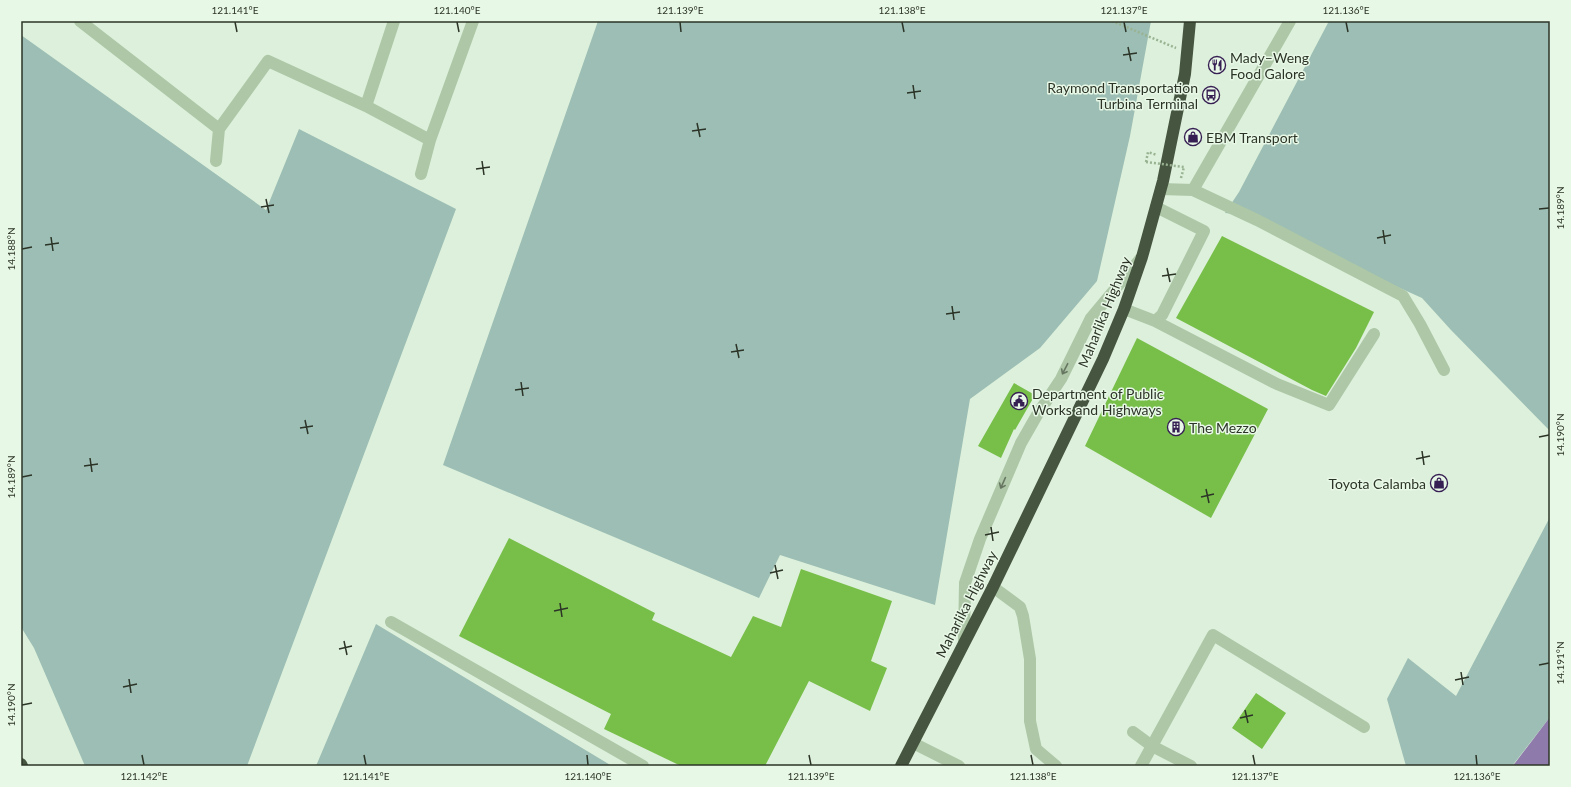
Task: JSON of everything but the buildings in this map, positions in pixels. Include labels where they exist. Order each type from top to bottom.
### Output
[{"type":"highway","name":"Maharlika Highway","points":[[901,766],[993,587],[1096,372],[1124,309],[1142,257],[1161,189],[1188,53],[1190,21]]},
{"type":"street","points":[[80,21],[219,129]]},
{"type":"street","points":[[366,106],[394,21]]},
{"type":"street","points":[[421,174],[430,140],[473,21]]},
{"type":"street","points":[[1193,190],[1290,21]]},
{"type":"street","points":[[216,161],[219,129],[268,61],[366,106],[430,140]]},
{"type":"street","points":[[1161,189],[1193,190],[1257,220],[1403,296],[1420,324],[1444,370]]},
{"type":"street","points":[[1154,321],[1162,315],[1204,231],[1156,207]]},
{"type":"street","points":[[964,641],[965,583],[980,539],[1021,443],[1037,415],[1061,379],[1091,318],[1142,257]]},
{"type":"street","points":[[1124,309],[1154,321],[1277,384],[1329,405],[1374,334]]},
{"type":"street","points":[[993,587],[1020,607],[1022,611],[1030,659],[1030,721],[1036,749],[1056,766]]},
{"type":"street","points":[[391,622],[643,766]]},
{"type":"street","points":[[1141,766],[1213,636],[1364,727]]},
{"type":"street","points":[[1133,732],[1152,746],[1190,766]]},
{"type":"street","points":[[913,743],[959,766]]},
{"type":"path","points":[[1112,21],[1188,53]]},
{"type":"path","points":[[1148,152],[1146,162],[1184,167],[1180,184]]},
{"type":"shaded area","points":[[598,21],[1151,21],[1130,136],[1097,281],[1040,348],[970,399],[935,605],[780,555],[759,598],[443,465]]},
{"type":"shaded area","points":[[1329,21],[1550,21],[1550,431],[1451,330],[1422,298],[1236,214],[1225,213],[1239,192]]},
{"type":"shaded area","points":[[21,35],[266,210],[299,129],[456,209],[247,766],[85,766],[34,648],[21,627]]},
{"type":"shaded area","points":[[1550,517],[1550,717],[1512,766],[1406,766],[1387,699],[1408,658],[1456,696]]},
{"type":"shaded area","points":[[376,624],[612,766],[316,766]]},
{"type":"shaded area","points":[[1550,717],[1550,766],[1512,766],[1515,763]]},
{"type":"place","name":"Mady–Weng Food Galore","points":[[1217,65]]},
{"type":"place","name":"Raymond Transportation Turbina Terminal","points":[[1211,95]]},
{"type":"place","name":"EBM Transport","points":[[1193,137]]},
{"type":"place","name":"Department of Public Works and Highways","points":[[1019,401]]},
{"type":"place","name":"The Mezzo","points":[[1176,427]]},
{"type":"place","name":"Toyota Calamba","points":[[1439,483]]}]
